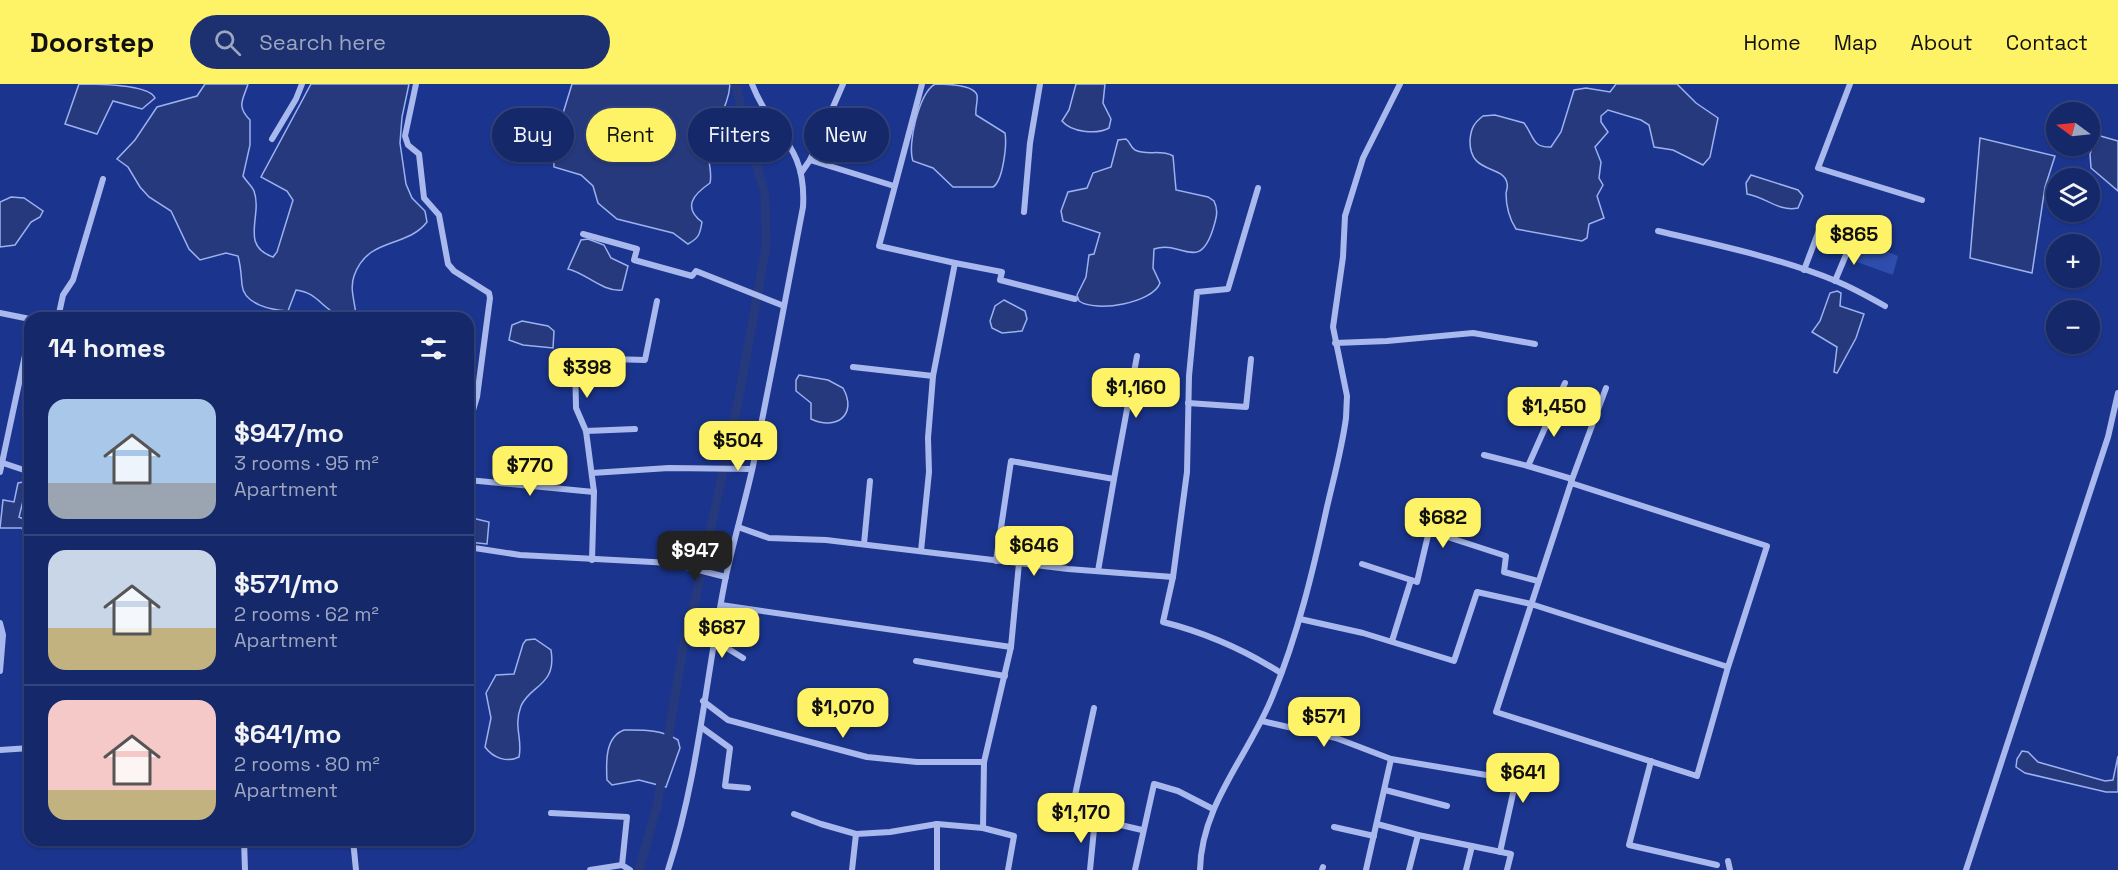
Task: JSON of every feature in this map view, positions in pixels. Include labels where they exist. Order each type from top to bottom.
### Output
[{"type":"street","points":[[272,139],[293,105],[302,84]]},
{"type":"street","points":[[416,84],[405,136],[408,145],[419,154],[424,198],[439,215],[448,264],[454,271],[489,293],[490,298],[474,407]]},
{"type":"street","points":[[668,870],[677,841],[701,727],[703,701],[726,577],[752,470],[803,207],[801,172],[792,146],[758,100],[752,84]]},
{"type":"street","points":[[833,108],[843,84]]},
{"type":"street","points":[[922,84],[879,246],[1002,272],[1000,280],[1075,299]]},
{"type":"street","points":[[1024,212],[1030,143],[1040,84]]},
{"type":"street","points":[[1200,870],[1204,836],[1213,809],[1262,721],[1300,619],[1343,443],[1346,418],[1347,396],[1335,343],[1334,309],[1343,257],[1345,216],[1349,197],[1363,158],[1401,84]]},
{"type":"street","points":[[1850,84],[1818,168],[1922,200]]},
{"type":"street","points":[[801,172],[808,162]]},
{"type":"street","points":[[816,162],[894,186]]},
{"type":"street","points":[[59,312],[63,295],[73,280],[103,179]]},
{"type":"street","points":[[1258,188],[1228,289],[1197,292],[1188,404],[1187,472],[1173,577],[1163,622],[1202,632],[1233,645],[1281,673]]},
{"type":"street","points":[[1804,270],[1823,220]]},
{"type":"street","points":[[1658,231],[1734,249],[1804,270],[1835,281],[1886,306]]},
{"type":"street","points":[[584,234],[638,249],[634,260],[692,276],[696,271],[784,306]]},
{"type":"street","points":[[1835,281],[1851,243]]},
{"type":"street","points":[[921,551],[929,472],[927,438],[933,376],[955,263]]},
{"type":"street","points":[[592,560],[594,492],[586,431],[576,408],[575,358],[645,360],[657,301]]},
{"type":"street","points":[[0,314],[24,319]]},
{"type":"street","points":[[1335,343],[1387,342],[1473,333],[1534,344]]},
{"type":"street","points":[[1098,571],[1137,356]]},
{"type":"street","points":[[1188,404],[1246,407],[1251,359]]},
{"type":"street","points":[[0,472],[24,361]]},
{"type":"street","points":[[853,367],[933,376]]},
{"type":"street","points":[[1528,466],[1565,383]]},
{"type":"street","points":[[1484,455],[1528,466],[1571,481],[1767,546],[1728,667],[1697,776],[1496,712],[1571,481],[1606,388]]},
{"type":"street","points":[[1966,870],[2108,437],[2118,393]]},
{"type":"street","points":[[586,431],[634,429]]},
{"type":"street","points":[[996,561],[1011,461],[1114,479]]},
{"type":"street","points":[[3,463],[24,470]]},
{"type":"street","points":[[592,473],[704,469],[752,470]]},
{"type":"street","points":[[474,481],[594,492]]},
{"type":"street","points":[[864,544],[870,481]]},
{"type":"street","points":[[738,527],[769,538],[864,544],[996,561],[1173,577]]},
{"type":"street","points":[[1362,564],[1417,582],[1429,531],[1506,556],[1504,572],[1538,581]]},
{"type":"street","points":[[474,548],[520,555],[671,563],[726,577]]},
{"type":"street","points":[[983,828],[984,762],[1011,647],[1019,563]]},
{"type":"street","points":[[1392,641],[1411,580]]},
{"type":"street","points":[[1300,619],[1392,641],[1454,661],[1477,592],[1531,604],[1728,667]]},
{"type":"street","points":[[721,605],[1011,647]]},
{"type":"street","points":[[0,622],[3,635],[0,671]]},
{"type":"street","points":[[714,640],[743,658]]},
{"type":"street","points":[[916,661],[1005,676]]},
{"type":"street","points":[[703,701],[728,720],[867,757],[891,761],[984,762]]},
{"type":"street","points":[[1095,708],[1072,809],[1095,819],[1142,830]]},
{"type":"street","points":[[1262,721],[1336,738],[1391,759],[1516,780],[1500,852]]},
{"type":"street","points":[[701,727],[730,748],[725,786],[748,788]]},
{"type":"street","points":[[0,750],[24,748]]},
{"type":"street","points":[[1374,870],[1366,869],[1391,759]]},
{"type":"street","points":[[1651,761],[1629,844],[1716,865]]},
{"type":"street","points":[[1135,870],[1142,830],[1155,784],[1178,791],[1213,809]]},
{"type":"street","points":[[1385,790],[1447,806]]},
{"type":"street","points":[[551,813],[627,817],[622,866]]},
{"type":"street","points":[[794,814],[856,834],[890,832],[937,824],[983,828],[1014,836],[1008,870]]},
{"type":"street","points":[[1090,870],[1095,819]]},
{"type":"street","points":[[937,824],[937,870]]},
{"type":"street","points":[[1377,824],[1511,854],[1507,870]]},
{"type":"street","points":[[1334,827],[1374,836]]},
{"type":"street","points":[[852,870],[856,834]]},
{"type":"street","points":[[1409,870],[1418,835]]},
{"type":"street","points":[[244,846],[245,870]]},
{"type":"street","points":[[354,846],[356,870]]},
{"type":"street","points":[[1466,870],[1472,846]]},
{"type":"street","points":[[1728,861],[1730,870]]},
{"type":"street","points":[[590,870],[622,866],[629,870]]},
{"type":"shaded area","points":[[79,84],[133,87],[151,93],[155,98],[142,109],[113,101],[97,134],[65,124]]},
{"type":"shaded area","points":[[205,84],[248,84],[242,107],[250,120],[250,145],[243,176],[253,189],[256,201],[254,237],[263,252],[273,257],[277,252],[293,200],[287,191],[261,177],[311,84],[409,84],[402,117],[400,143],[406,184],[412,198],[425,211],[427,222],[409,236],[368,254],[360,263],[352,286],[355,312],[333,312],[312,296],[296,290],[288,311],[267,308],[253,302],[244,292],[238,256],[226,253],[200,260],[189,249],[171,211],[149,197],[128,167],[117,159],[135,140],[157,107],[197,96]]},
{"type":"shaded area","points":[[572,84],[730,84],[724,108],[688,108],[688,162],[709,162],[711,174],[710,183],[692,201],[693,211],[702,222],[697,238],[688,244],[673,233],[617,219],[598,203],[593,186],[581,175],[554,167],[554,162],[574,162],[574,108],[565,108]]},
{"type":"shaded area","points":[[935,84],[959,85],[974,91],[977,95],[976,115],[1005,133],[1002,170],[993,187],[953,187],[933,168],[913,161],[913,132],[919,108],[929,89]]},
{"type":"shaded area","points":[[1076,84],[1105,84],[1103,103],[1111,119],[1109,128],[1097,131],[1077,130],[1062,121],[1069,110]]},
{"type":"shaded area","points":[[1616,84],[1677,84],[1696,103],[1718,118],[1710,157],[1703,165],[1673,150],[1654,147],[1649,125],[1641,120],[1608,110],[1601,116],[1601,122],[1608,132],[1595,147],[1601,162],[1599,178],[1603,185],[1597,196],[1604,218],[1589,224],[1587,238],[1582,241],[1516,229],[1507,207],[1507,184],[1504,177],[1480,164],[1471,151],[1470,136],[1475,124],[1483,116],[1495,115],[1524,123],[1540,146],[1551,147],[1561,132],[1574,90],[1586,88],[1610,92]]},
{"type":"shaded area","points":[[2100,136],[2118,141],[2118,191],[2100,176],[2100,168],[2091,168],[2090,156],[2100,156]]},
{"type":"shaded area","points":[[1980,138],[2046,154],[2046,156],[2055,156],[2051,168],[2046,168],[2046,184],[2032,273],[1970,258]]},
{"type":"shaded area","points":[[1126,139],[1133,149],[1140,152],[1164,153],[1173,156],[1176,190],[1208,197],[1214,201],[1216,218],[1208,242],[1196,252],[1164,247],[1154,249],[1153,268],[1160,283],[1147,296],[1136,301],[1110,306],[1087,304],[1079,301],[1077,295],[1086,277],[1089,255],[1094,254],[1100,233],[1063,221],[1061,211],[1068,192],[1087,188],[1093,173],[1111,167],[1118,140]]},
{"type":"shaded area","points":[[1751,175],[1798,190],[1803,196],[1798,208],[1784,208],[1747,194],[1746,183]]},
{"type":"shaded area","points":[[11,197],[24,198],[43,211],[40,217],[31,222],[15,245],[0,247],[0,202]]},
{"type":"shaded area","points":[[588,239],[604,245],[611,258],[628,266],[622,290],[608,288],[568,269],[581,240]]},
{"type":"shaded area","points":[[1864,242],[1898,256],[1893,275],[1857,262]]},
{"type":"shaded area","points":[[1837,291],[1841,293],[1840,306],[1864,314],[1856,338],[1837,373],[1834,372],[1837,347],[1812,332],[1820,321],[1830,293]]},
{"type":"shaded area","points":[[1004,300],[1025,311],[1027,319],[1022,331],[1002,333],[992,328],[990,321],[995,306]]},
{"type":"shaded area","points":[[522,321],[548,326],[554,331],[553,348],[523,345],[509,340],[512,325]]},
{"type":"shaded area","points":[[799,375],[828,380],[843,388],[848,406],[842,418],[829,423],[811,419],[811,403],[796,391],[796,380]]},
{"type":"shaded area","points":[[24,482],[24,497],[19,517],[24,519],[24,534],[22,528],[0,528],[3,500],[14,502],[18,483]]},
{"type":"shaded area","points":[[474,518],[489,522],[487,544],[474,543]]},
{"type":"shaded area","points":[[535,639],[551,650],[550,671],[547,678],[530,693],[521,706],[518,720],[519,757],[510,760],[500,758],[485,747],[491,718],[486,693],[496,675],[514,674],[523,644],[526,640]]},
{"type":"shaded area","points":[[624,730],[658,732],[678,740],[680,748],[666,787],[639,780],[612,785],[607,780],[607,758],[610,744],[618,733]]},
{"type":"shaded area","points":[[2022,751],[2028,752],[2038,762],[2105,781],[2113,780],[2118,756],[2118,792],[2106,792],[2025,773],[2016,767],[2017,759]]},
{"type":"waterway","points":[[667,745],[685,636],[695,601],[738,402],[766,247],[765,195],[735,84]]},
{"type":"waterway","points":[[639,870],[657,806],[662,776]]}]
